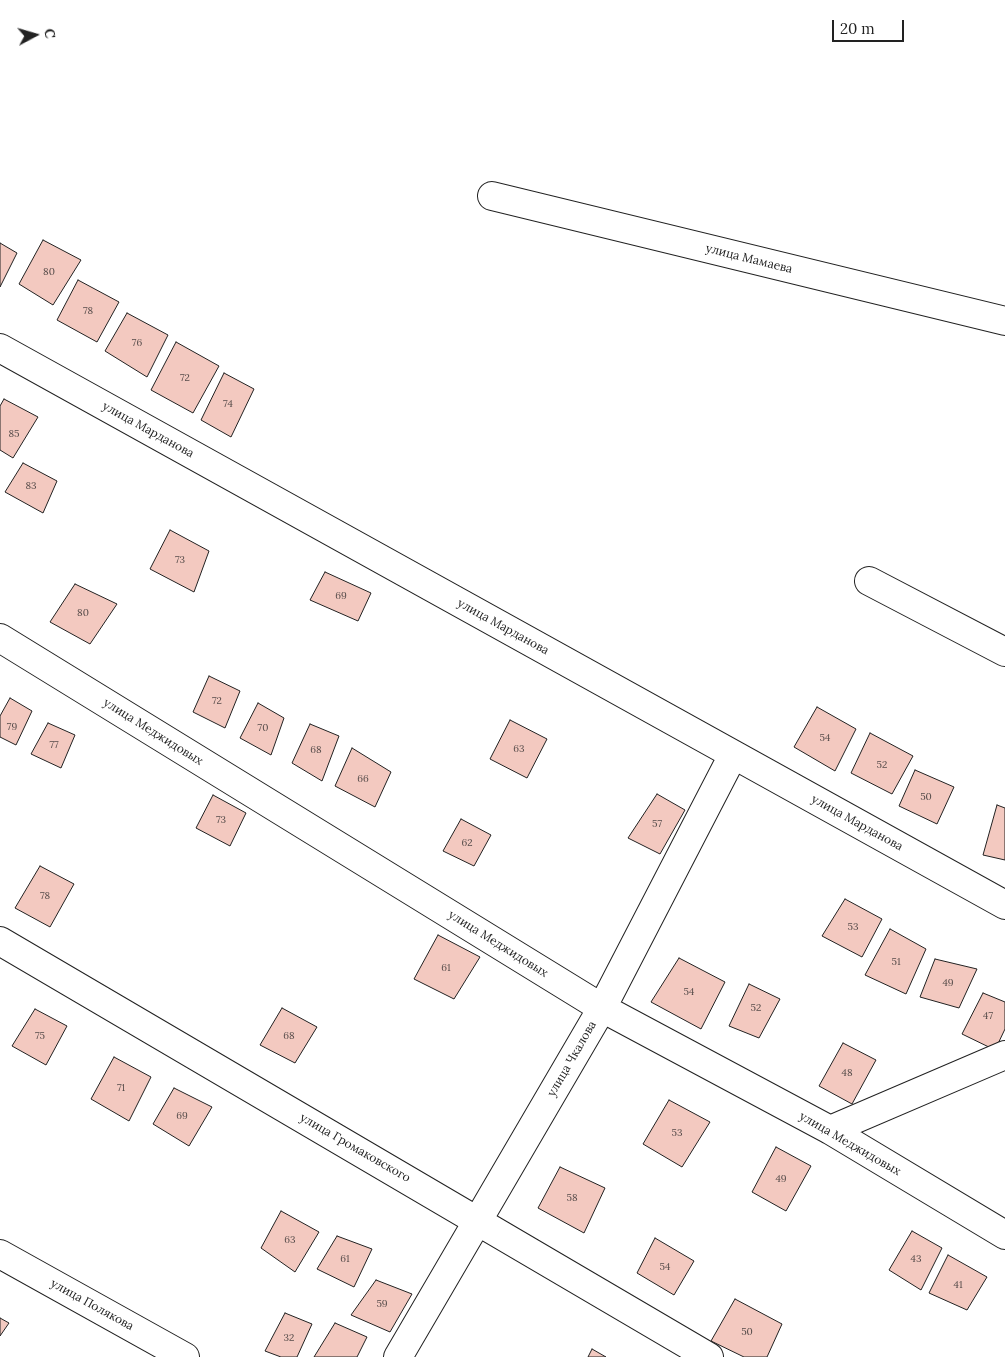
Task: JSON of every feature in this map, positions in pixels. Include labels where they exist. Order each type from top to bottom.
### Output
[{"type":"street","name":"улица Мамаева","points":[[492,196],[1005,321]]},
{"type":"street","name":"улица Марданова","points":[[0,348],[1005,905]]},
{"type":"street","points":[[869,581],[1005,652]]},
{"type":"street","name":"улица Меджидовых","points":[[0,638],[602,1008],[830,1130],[1005,1236]]},
{"type":"street","name":"улица Чкалова","points":[[398,1357],[602,1008],[733,755]]},
{"type":"street","name":"улица Громаковского","points":[[0,941],[709,1357]]},
{"type":"street","points":[[830,1130],[1005,1054]]},
{"type":"street","name":"улица Полякова","points":[[0,1254],[185,1357]]},
{"type":"building","points":[[43,240],[81,260],[53,305],[19,284]]},
{"type":"building","points":[[0,243],[17,253],[0,287]]},
{"type":"building","points":[[78,280],[119,302],[97,342],[57,320]]},
{"type":"building","points":[[127,313],[168,335],[147,377],[105,351]]},
{"type":"building","points":[[176,342],[219,366],[193,413],[151,390]]},
{"type":"building","points":[[224,373],[254,389],[231,437],[201,420]]},
{"type":"building","points":[[4,399],[38,417],[13,458],[0,450],[0,406]]},
{"type":"building","points":[[23,463],[57,481],[43,513],[5,492]]},
{"type":"building","points":[[170,530],[209,551],[194,592],[150,569]]},
{"type":"building","points":[[325,572],[371,593],[358,621],[310,600]]},
{"type":"building","points":[[75,584],[117,604],[90,644],[50,622]]},
{"type":"building","points":[[209,676],[240,691],[225,728],[193,712]]},
{"type":"building","points":[[10,698],[32,711],[16,745],[0,737],[0,716]]},
{"type":"building","points":[[258,703],[284,718],[271,755],[240,738]]},
{"type":"building","points":[[817,707],[856,729],[835,771],[794,747]]},
{"type":"building","points":[[510,720],[547,739],[527,778],[490,759]]},
{"type":"building","points":[[48,723],[75,735],[61,768],[31,754]]},
{"type":"building","points":[[310,724],[339,736],[322,781],[292,763]]},
{"type":"building","points":[[870,733],[913,756],[892,794],[851,773]]},
{"type":"building","points":[[352,748],[391,772],[375,807],[335,786]]},
{"type":"building","points":[[915,770],[954,787],[937,824],[899,806]]},
{"type":"building","points":[[657,794],[685,810],[660,854],[628,838]]},
{"type":"building","points":[[213,795],[246,813],[230,846],[196,828]]},
{"type":"building","points":[[997,805],[1005,808],[1005,860],[983,855]]},
{"type":"building","points":[[461,819],[491,835],[474,866],[443,851]]},
{"type":"building","points":[[40,866],[74,884],[50,927],[15,908]]},
{"type":"building","points":[[845,899],[882,919],[862,957],[822,936]]},
{"type":"building","points":[[890,929],[926,949],[906,994],[865,975]]},
{"type":"building","points":[[438,935],[480,957],[454,999],[414,979]]},
{"type":"building","points":[[679,958],[725,982],[701,1029],[651,1002]]},
{"type":"building","points":[[935,959],[977,969],[959,1008],[920,997]]},
{"type":"building","points":[[749,984],[780,999],[759,1038],[729,1026]]},
{"type":"building","points":[[983,993],[1005,1002],[1005,1029],[995,1050],[962,1034]]},
{"type":"building","points":[[282,1008],[317,1027],[295,1063],[260,1045]]},
{"type":"building","points":[[35,1009],[67,1026],[46,1065],[12,1046]]},
{"type":"building","points":[[843,1043],[876,1060],[852,1104],[819,1086]]},
{"type":"building","points":[[114,1057],[151,1077],[129,1121],[91,1099]]},
{"type":"building","points":[[174,1088],[212,1107],[189,1146],[153,1124]]},
{"type":"building","points":[[669,1100],[710,1122],[682,1167],[643,1144]]},
{"type":"building","points":[[776,1147],[811,1166],[786,1211],[752,1192]]},
{"type":"building","points":[[560,1167],[605,1188],[584,1233],[538,1208]]},
{"type":"building","points":[[281,1211],[319,1232],[295,1272],[261,1248]]},
{"type":"building","points":[[912,1231],[942,1248],[921,1290],[889,1270]]},
{"type":"building","points":[[337,1236],[372,1249],[354,1287],[317,1269]]},
{"type":"building","points":[[655,1238],[694,1261],[674,1295],[637,1273]]},
{"type":"building","points":[[948,1255],[987,1277],[967,1310],[929,1293]]},
{"type":"building","points":[[376,1280],[412,1294],[390,1332],[351,1315]]},
{"type":"building","points":[[735,1299],[782,1324],[767,1357],[744,1357],[711,1341]]},
{"type":"building","points":[[285,1313],[312,1324],[297,1357],[281,1357],[265,1351]]},
{"type":"building","points":[[0,1318],[9,1323],[0,1336]]},
{"type":"building","points":[[335,1323],[367,1337],[357,1357],[314,1357]]},
{"type":"building","points":[[592,1349],[606,1357],[588,1357]]}]
